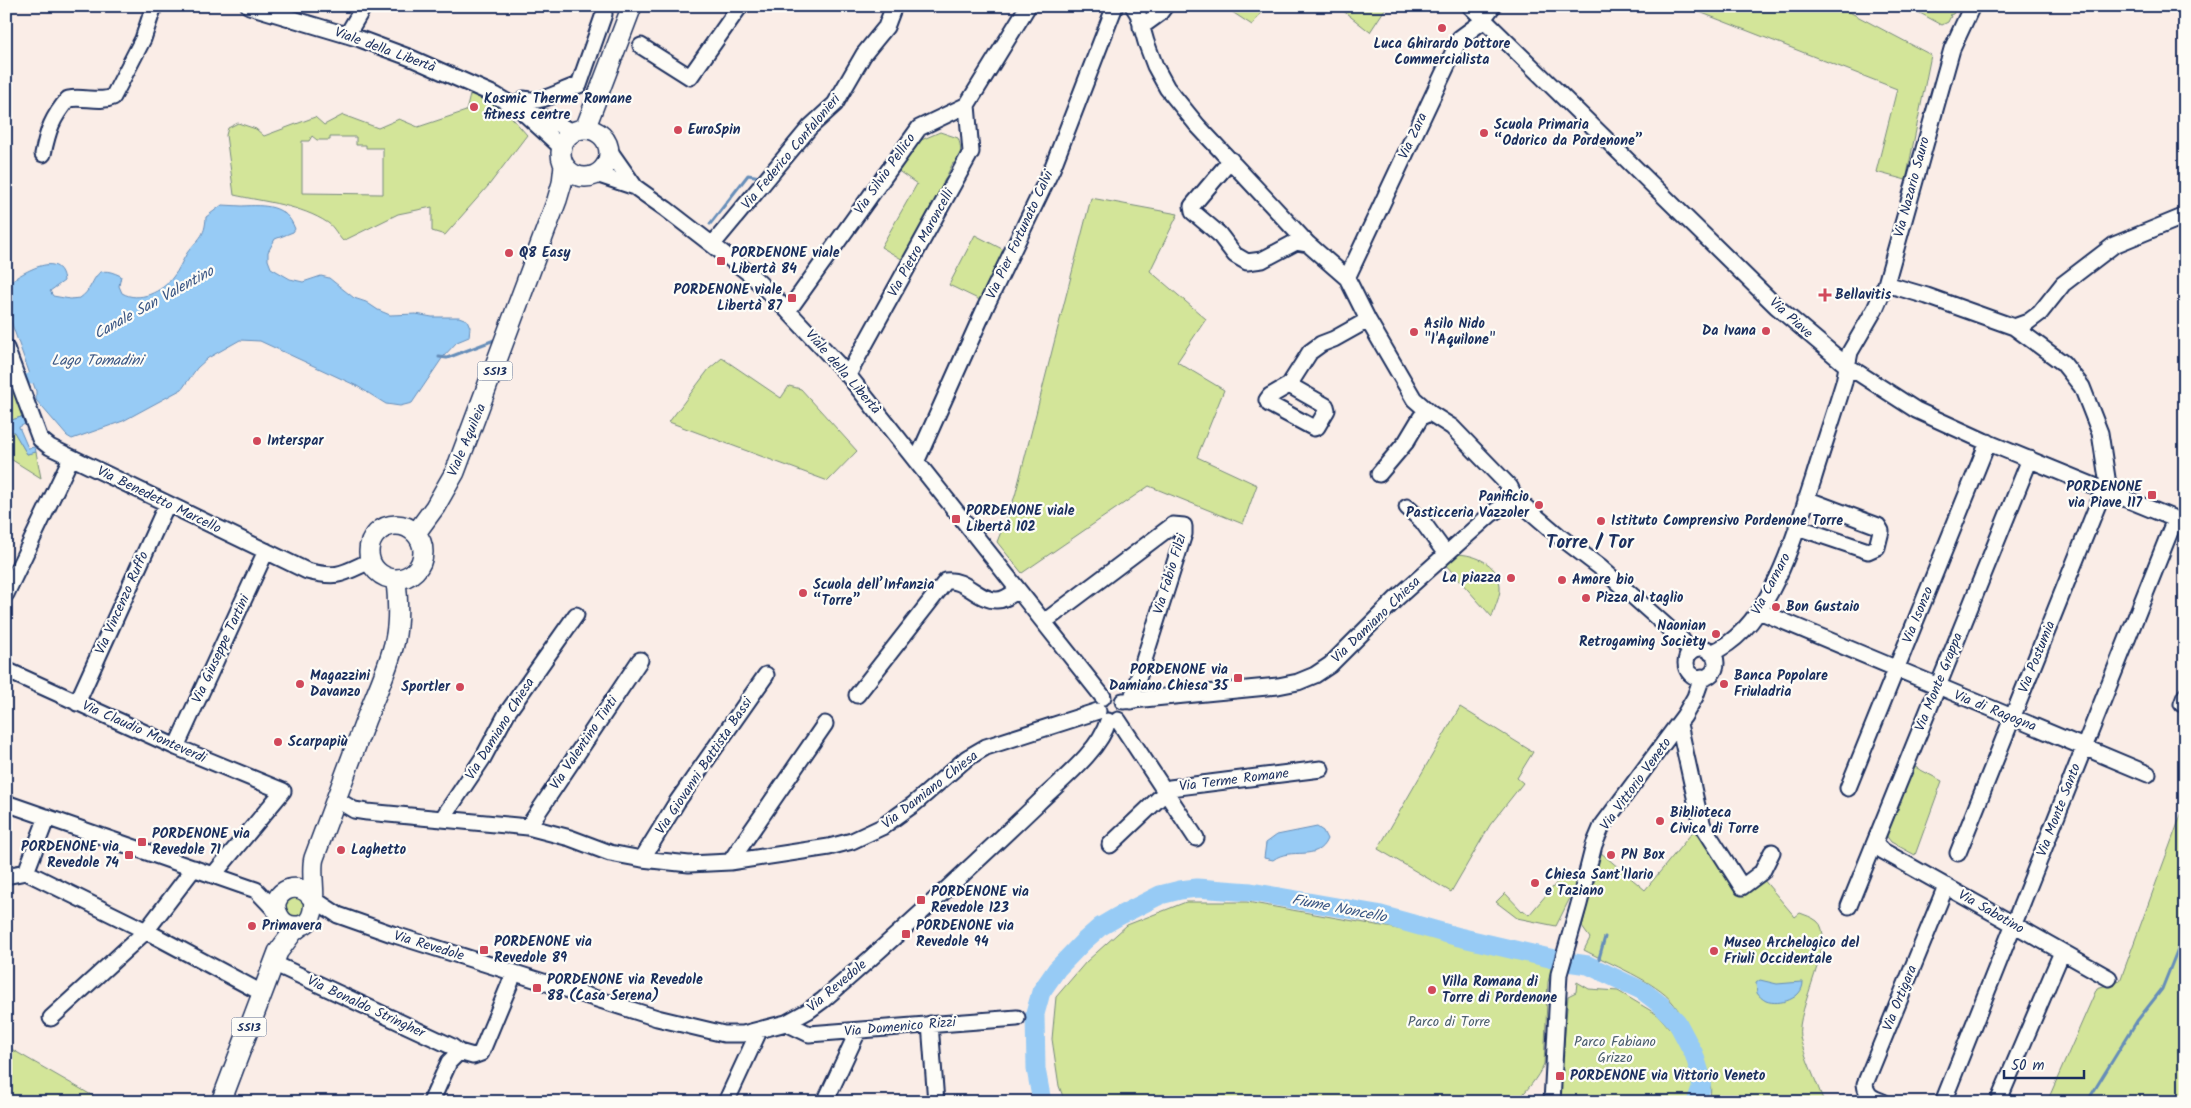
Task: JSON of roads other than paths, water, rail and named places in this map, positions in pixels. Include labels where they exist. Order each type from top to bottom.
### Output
[{"type":"main road","name":"SS13","points":[[557,200],[606,164],[582,143],[632,6]]},
{"type":"main road","points":[[582,143],[576,175],[592,175]]},
{"type":"main road","name":"Viale Aquileia","points":[[416,533],[435,507],[455,472],[562,183],[582,143]]},
{"type":"main road","points":[[403,526],[416,533],[423,546],[424,553],[420,565],[412,575],[396,580],[378,573],[370,561],[370,543],[378,532],[386,527],[403,526]]},
{"type":"main road","name":"SS13","points":[[275,957],[293,932],[314,911],[312,898],[313,862],[395,640],[398,598],[396,580]]},
{"type":"main road","name":"SS13","points":[[221,1102],[275,957],[278,900],[313,862]]},
{"type":"main road","points":[[288,889],[303,889],[312,898]]},
{"type":"main road","points":[[278,915],[289,925],[304,923]]},
{"type":"street","points":[[43,154],[46,137],[55,114],[68,99],[82,97],[104,101],[113,97],[144,39],[154,6]]},
{"type":"street","name":"Viale della Libertà","points":[[249,6],[347,35],[411,58],[495,96],[582,143],[634,187],[713,244],[750,274],[788,311],[848,375],[917,460],[974,536],[1044,622],[1107,712],[1166,791],[1196,838]]},
{"type":"street","points":[[347,35],[364,6]]},
{"type":"street","points":[[641,46],[690,78],[740,6]]},
{"type":"street","name":"Via Federico Confalonieri","points":[[713,244],[810,127],[835,104],[864,54],[886,27],[894,6]]},
{"type":"street","points":[[967,106],[1028,6]]},
{"type":"street","name":"Via Pier Fortunato Calvi","points":[[917,460],[986,306],[1052,169],[1115,6]]},
{"type":"street","points":[[1133,6],[1138,14],[1155,66],[1167,88],[1197,125],[1308,244],[1347,278],[1368,320],[1414,399],[1430,414],[1456,431],[1510,488],[1518,504],[1530,510],[1621,585],[1682,640],[1690,652]]},
{"type":"street","points":[[1141,27],[1159,14],[1165,6]]},
{"type":"street","name":"Via Piave","points":[[1470,6],[1776,306],[1846,365],[1916,410],[1988,442],[2180,521]]},
{"type":"street","name":"Via Zara","points":[[1347,278],[1460,38],[1483,20],[1494,6]]},
{"type":"street","name":"Via Nazario Sauro","points":[[1846,365],[1850,352],[1875,309],[1886,284],[1938,91],[1952,49],[1972,6]]},
{"type":"street","points":[[519,109],[524,99],[534,102],[542,100],[579,85],[604,14]]},
{"type":"street","name":"Via Silvio Pellico","points":[[788,311],[918,128],[967,106]]},
{"type":"street","name":"Via Pietro Maroncelli","points":[[848,375],[971,152],[967,106]]},
{"type":"street","points":[[1231,160],[1192,206],[1196,214],[1219,234],[1235,255],[1247,262],[1262,260],[1296,242],[1308,244]]},
{"type":"street","name":"Viale della Libertà","points":[[592,175],[634,187]]},
{"type":"street","points":[[2014,327],[2028,322],[2040,313],[2063,284],[2114,245],[2185,216]]},
{"type":"street","points":[[1886,284],[1944,301],[2014,327],[2062,363],[2082,387],[2100,433],[2107,490]]},
{"type":"street","points":[[1288,385],[1310,352],[1321,344],[1368,320]]},
{"type":"street","name":"Via Benedetto Marcello","points":[[6,348],[40,439],[70,458],[307,571],[322,575],[339,575],[370,561]]},
{"type":"street","name":"Via Carnaro","points":[[1712,653],[1727,646],[1759,611],[1787,557],[1844,382],[1846,365]]},
{"type":"street","points":[[1379,474],[1406,442],[1421,417],[1430,414]]},
{"type":"street","name":"Via Isonzo","points":[[1848,788],[1988,442]]},
{"type":"street","points":[[6,594],[70,458]]},
{"type":"street","name":"Via Monte Grappa","points":[[1850,906],[2030,459]]},
{"type":"street","name":"Via Postumia","points":[[1958,853],[2107,490]]},
{"type":"street","points":[[1797,527],[1868,551],[1877,547],[1881,531],[1878,526],[1806,499]]},
{"type":"street","name":"Via Vincenzo Ruffo","points":[[77,703],[167,504]]},
{"type":"street","name":"Via Damiano Chiesa","points":[[1127,701],[1278,686],[1298,682],[1314,675],[1344,653],[1397,598],[1498,509],[1505,505],[1518,504]]},
{"type":"street","points":[[1407,507],[1422,521],[1446,554]]},
{"type":"street","name":"Via Monte Santo","points":[[1944,1102],[2083,747],[2180,521]]},
{"type":"street","name":"Via Fabio Filzi","points":[[1044,622],[1173,525],[1184,526],[1184,534],[1127,701]]},
{"type":"street","name":"Via Giuseppe Tartini","points":[[176,747],[266,551]]},
{"type":"street","points":[[857,695],[946,581],[954,580],[988,599],[996,600],[1003,599],[1018,590]]},
{"type":"street","name":"Via di Ragogna","points":[[1759,611],[2148,774]]},
{"type":"street","name":"Via Damiano Chiesa","points":[[442,819],[483,758],[507,713],[576,615]]},
{"type":"street","points":[[1702,677],[1691,674],[1687,669],[1686,658],[1690,652],[1701,648],[1712,653]]},
{"type":"street","name":"Via Vittorio Veneto","points":[[1552,1102],[1559,974],[1594,845],[1602,826],[1679,724],[1695,697],[1702,677],[1707,676],[1714,668],[1715,663],[1712,653]]},
{"type":"street","name":"Via Valentino Tinti","points":[[528,827],[640,660]]},
{"type":"street","name":"Via Claudio Monteverdi","points":[[6,670],[176,747],[289,794],[214,874]]},
{"type":"street","name":"Via Giovanni Battista Bassi","points":[[642,859],[677,802],[766,675]]},
{"type":"street","name":"Via Revedole","points":[[312,898],[338,915],[513,973],[657,1018],[724,1034],[743,1034],[786,1023],[808,1012],[823,1000],[995,844],[1078,763],[1105,733],[1107,712],[1124,712],[1127,701]]},
{"type":"street","name":"Via Damiano Chiesa","points":[[336,799],[354,810],[528,827],[570,838],[610,853],[642,859],[689,864],[730,862],[829,847],[852,841],[882,827],[914,804],[967,758],[986,747],[1107,712]]},
{"type":"street","points":[[730,862],[825,724]]},
{"type":"street","points":[[1679,724],[1703,826],[1742,887],[1762,872],[1772,852]]},
{"type":"street","name":"Via Terme Romane","points":[[1110,845],[1166,791],[1176,786],[1245,780],[1320,769]]},
{"type":"street","points":[[6,803],[256,890],[288,889]]},
{"type":"street","points":[[26,872],[47,817]]},
{"type":"street","name":"Via Sabotino","points":[[1875,843],[1883,851],[2109,978]]},
{"type":"street","points":[[51,1018],[146,931],[194,868]]},
{"type":"street","points":[[6,876],[26,872],[146,931],[262,993]]},
{"type":"street","name":"Via Ortigara","points":[[1883,1102],[1871,1097],[1866,1091],[1865,1084],[1946,886]]},
{"type":"street","points":[[256,890],[278,915]]},
{"type":"street","points":[[304,923],[338,915]]},
{"type":"street","points":[[1998,1102],[2062,952]]},
{"type":"street","name":"Via Bonaldo Stringher","points":[[275,957],[451,1046],[459,1052]]},
{"type":"street","points":[[431,1102],[449,1062],[459,1052],[473,1056],[481,1053],[513,973]]},
{"type":"street","name":"Via Domenico Rizzi","points":[[786,1023],[809,1034],[1017,1018]]},
{"type":"street","points":[[930,1024],[936,1102]]},
{"type":"street","points":[[726,1102],[759,1030]]},
{"type":"street","points":[[825,1102],[858,1031]]},
{"type":"water","name":"Lago Tomadini","points":[[222,205],[266,206],[280,210],[286,215],[295,229],[293,232],[275,239],[268,252],[268,260],[271,268],[290,279],[303,282],[321,276],[329,278],[354,298],[366,302],[390,315],[416,314],[432,317],[459,317],[467,320],[470,327],[469,337],[457,342],[443,357],[412,403],[400,406],[386,404],[357,386],[260,341],[240,340],[208,358],[197,368],[182,389],[123,421],[72,439],[67,436],[36,400],[36,391],[6,308],[6,284],[30,270],[48,265],[56,266],[61,271],[64,281],[50,291],[53,296],[70,299],[80,298],[86,293],[96,276],[104,271],[121,276],[119,286],[122,293],[136,297],[150,294],[163,287],[173,277],[187,253],[202,234],[206,217]]},
{"type":"water","points":[[24,416],[27,423],[19,427],[28,448],[35,447],[36,452],[27,454],[14,432],[6,430],[6,422]]},
{"type":"water","points":[[1317,827],[1323,831],[1327,839],[1323,846],[1317,850],[1288,854],[1273,860],[1264,858],[1266,843],[1277,835]]},
{"type":"water","points":[[1760,980],[1777,984],[1803,982],[1802,988],[1795,997],[1777,1003],[1766,1001],[1757,993],[1756,983]]},
{"type":"waterway","points":[[710,224],[748,175],[761,177]]},
{"type":"waterway","points":[[439,357],[447,358],[497,339]]},
{"type":"waterway","name":"Canale San Valentino","points":[[6,388],[44,373]]},
{"type":"waterway","name":"Fiume Noncello","points":[[1042,1102],[1036,1069],[1035,1014],[1041,992],[1057,969],[1100,927],[1117,917],[1160,895],[1197,888],[1251,892],[1377,914],[1459,937],[1567,962],[1588,965],[1643,991],[1661,1005],[1677,1022],[1694,1054],[1702,1079],[1696,1102]]},
{"type":"waterway","points":[[2087,1102],[2137,1021],[2162,989],[2185,931]]},
{"type":"waterway","points":[[1596,969],[1605,937]]},
{"type":"place","name":"Luca Ghirardo Dottore Commercialista","points":[[1442,28]]},
{"type":"place","name":"Kosmic Therme Romane fitness centre","points":[[474,107]]},
{"type":"place","name":"EuroSpin","points":[[678,130]]},
{"type":"place","name":"Scuola Primaria “Odorico da Pordenone”","points":[[1484,133]]},
{"type":"place","name":"Q8 Easy","points":[[509,253]]},
{"type":"place","name":"PORDENONE viale Libertà 84","points":[[721,261]]},
{"type":"place","name":"Bellavitis","points":[[1825,295]]},
{"type":"place","name":"PORDENONE viale Libertà 87","points":[[792,298]]},
{"type":"place","name":"Da Ivana","points":[[1766,331]]},
{"type":"place","name":"Asilo Nido \"l'Aquilone\"","points":[[1414,332]]},
{"type":"place","name":"Interspar","points":[[257,441]]},
{"type":"place","name":"PORDENONE via Piave 117","points":[[2152,495]]},
{"type":"place","name":"Panificio Pasticceria Vazzoler","points":[[1539,505]]},
{"type":"place","name":"PORDENONE viale Libertà 102","points":[[956,519]]},
{"type":"place","name":"Istituto Comprensivo Pordenone Torre","points":[[1601,521]]},
{"type":"place","name":"La piazza","points":[[1511,578]]},
{"type":"place","name":"Amore bio","points":[[1562,580]]},
{"type":"place","name":"Scuola dell’Infanzia “Torre”","points":[[803,593]]},
{"type":"place","name":"Pizza al taglio","points":[[1586,598]]},
{"type":"place","name":"Bon Gustaio","points":[[1776,607]]},
{"type":"place","name":"Naonian Retrogaming Society","points":[[1716,634]]},
{"type":"place","name":"PORDENONE via Damiano Chiesa 35","points":[[1238,678]]},
{"type":"place","name":"Magazzini Davanzo","points":[[300,684]]},
{"type":"place","name":"Banca Popolare Friuladria","points":[[1724,684]]},
{"type":"place","name":"Sportler","points":[[460,687]]},
{"type":"place","name":"Scarpapiù","points":[[278,742]]},
{"type":"place","name":"Biblioteca Civica di Torre","points":[[1660,821]]},
{"type":"place","name":"PORDENONE via Revedole 71","points":[[142,842]]},
{"type":"place","name":"Laghetto","points":[[341,850]]},
{"type":"place","name":"PORDENONE via Revedole 74","points":[[129,855]]},
{"type":"place","name":"PN Box","points":[[1611,855]]},
{"type":"place","name":"Chiesa Sant'Ilario e Taziano","points":[[1535,883]]},
{"type":"place","name":"PORDENONE via Revedole 123","points":[[921,900]]},
{"type":"place","name":"Primavera","points":[[252,926]]},
{"type":"place","name":"PORDENONE via Revedole 94","points":[[906,934]]},
{"type":"place","name":"PORDENONE via Revedole 89","points":[[484,950]]},
{"type":"place","name":"Museo Archelogico del Friuli Occidentale","points":[[1714,951]]},
{"type":"place","name":"PORDENONE via Revedole 88 (Casa Serena)","points":[[537,988]]},
{"type":"place","name":"Villa Romana di Torre di Pordenone","points":[[1432,990]]},
{"type":"place","name":"PORDENONE via Vittorio Veneto","points":[[1560,1076]]},
{"type":"district","name":"Torre / Tor","points":[[1590,543]]},
{"type":"park label","name":"Parco di Torre","points":[[1449,1022]]},
{"type":"park label","name":"Parco Fabiano Grizzo","points":[[1615,1050]]}]
